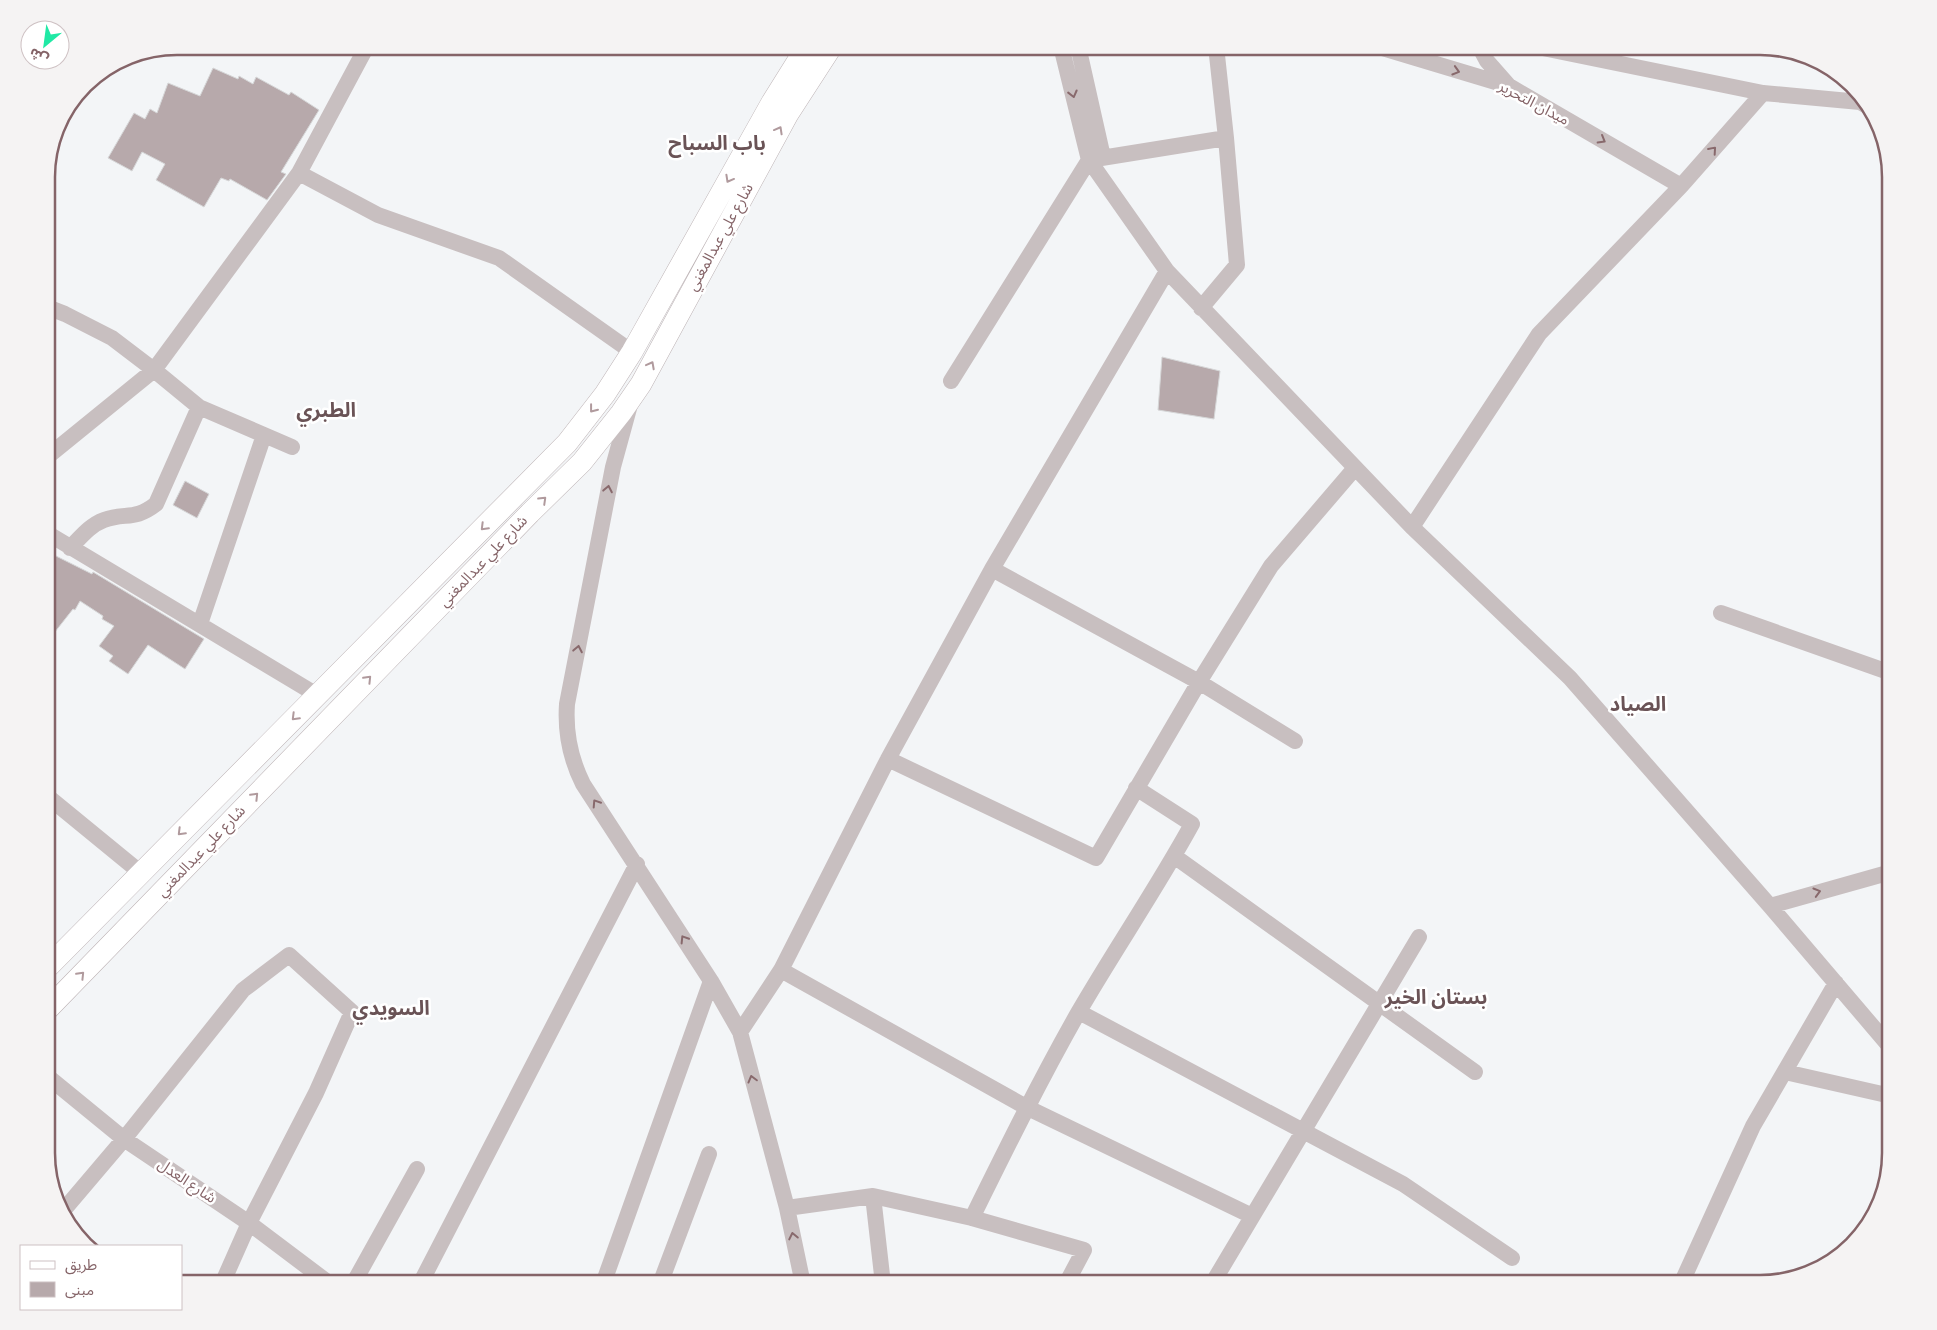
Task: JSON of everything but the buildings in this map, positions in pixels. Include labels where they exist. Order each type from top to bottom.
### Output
[{"type":"main road","name":"شارع علي عبدالمغني","points":[[55,959],[567,443],[605,394],[632,352],[772,102],[801,55]]},
{"type":"main road","name":"شارع علي عبدالمغني","points":[[55,1001],[523,520],[582,462],[634,393],[788,114],[826,55]]},
{"type":"main road","points":[[567,443],[582,462]]},
{"type":"street","points":[[55,450],[154,370],[299,173],[362,55]]},
{"type":"street","points":[[1064,55],[1096,159],[1167,271],[1412,527],[1570,678],[1770,906],[1882,1037]]},
{"type":"street","points":[[951,381],[1096,159],[1079,55]]},
{"type":"street","points":[[1201,308],[1237,266],[1217,55]]},
{"type":"street","name":"ميدان التحرير","points":[[1406,55],[1508,86],[1681,186]]},
{"type":"street","points":[[1484,55],[1508,86]]},
{"type":"street","points":[[1577,55],[1763,93],[1856,102]]},
{"type":"street","points":[[1412,527],[1539,334],[1681,186],[1763,93]]},
{"type":"street","points":[[1096,159],[1226,138]]},
{"type":"street","points":[[299,173],[378,215],[498,258],[632,352]]},
{"type":"street","points":[[740,1032],[781,970],[888,759],[992,569],[1167,271]]},
{"type":"street","points":[[55,311],[112,338],[199,407],[292,447]]},
{"type":"street","points":[[634,393],[613,467],[567,704],[568,745],[577,772],[711,981],[740,1032],[786,1208],[801,1275]]},
{"type":"street","points":[[70,548],[90,528],[102,520],[132,516],[145,512],[156,504],[199,407]]},
{"type":"street","points":[[200,624],[264,435]]},
{"type":"street","points":[[888,759],[1096,858],[1199,682],[1271,566],[1355,468]]},
{"type":"street","points":[[55,539],[317,695]]},
{"type":"street","points":[[992,569],[1199,682],[1295,741]]},
{"type":"street","points":[[1721,612],[1882,670]]},
{"type":"street","points":[[972,1218],[1026,1107],[1078,1012],[1192,824],[1136,788]]},
{"type":"street","points":[[55,803],[141,873]]},
{"type":"street","points":[[1174,856],[1475,1072]]},
{"type":"street","points":[[425,1275],[637,864]]},
{"type":"street","points":[[1770,906],[1882,875]]},
{"type":"street","points":[[1217,1275],[1419,937]]},
{"type":"street","points":[[67,1206],[124,1139],[243,990],[289,955],[352,1012],[316,1093],[249,1223],[226,1275]]},
{"type":"street","points":[[781,970],[1026,1107],[1252,1216]]},
{"type":"street","points":[[606,1275],[711,981]]},
{"type":"street","points":[[1685,1275],[1753,1126],[1836,983]]},
{"type":"street","points":[[1078,1012],[1403,1184],[1512,1258]]},
{"type":"street","points":[[1785,1072],[1882,1094]]},
{"type":"street","name":"شارع العدل","points":[[55,1083],[124,1139],[249,1223],[318,1275]]},
{"type":"street","points":[[663,1275],[709,1154]]},
{"type":"street","points":[[358,1275],[417,1168]]},
{"type":"street","points":[[786,1208],[873,1196],[972,1218],[1084,1250],[1071,1275]]},
{"type":"street","points":[[873,1196],[882,1275]]},
{"type":"district","name":"باب السباح","points":[[717,143]]},
{"type":"district","name":"الطبري","points":[[326,410]]},
{"type":"district","name":"الصياد","points":[[1638,704]]},
{"type":"district","name":"بستان الخير","points":[[1436,997]]},
{"type":"district","name":"السويدي","points":[[391,1008]]}]
